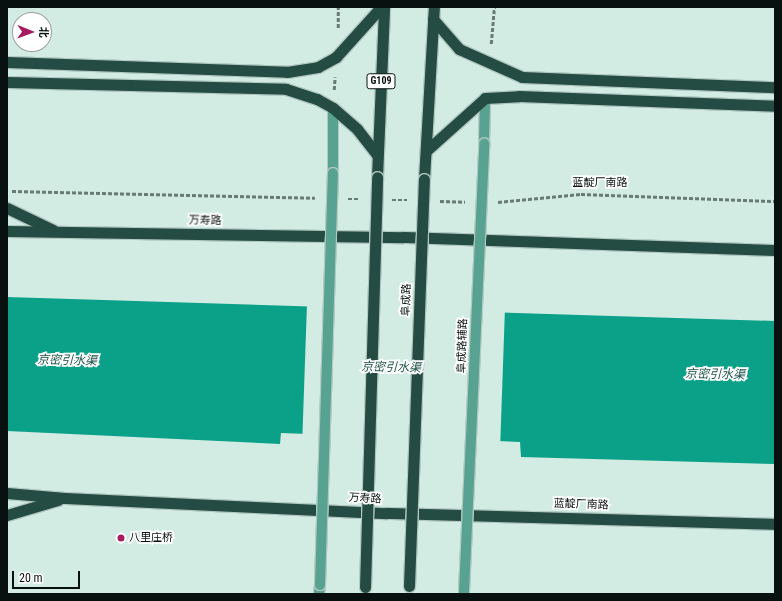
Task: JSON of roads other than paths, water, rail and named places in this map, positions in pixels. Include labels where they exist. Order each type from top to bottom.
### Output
[{"type":"highway","points":[[7,62],[295,70],[318,67],[336,57],[382,7]]},
{"type":"highway","name":"G109","points":[[365,590],[382,7]]},
{"type":"highway","name":"阜成路","points":[[409,590],[424,178],[434,7]]},
{"type":"highway","points":[[433,19],[459,49],[522,77],[775,87]]},
{"type":"highway","points":[[7,82],[286,89],[317,99],[333,108],[357,128],[378,155]]},
{"type":"highway","points":[[426,151],[485,98],[519,96],[775,106]]},
{"type":"highway","points":[[7,208],[57,232]]},
{"type":"highway","name":"万寿路","points":[[7,231],[403,237],[775,250]]},
{"type":"highway","name":"万寿路","points":[[7,493],[64,498],[387,513]]},
{"type":"highway","points":[[7,515],[64,498]]},
{"type":"highway","name":"蓝靛厂南路","points":[[387,513],[773,525]]},
{"type":"street","name":"阜成路辅路","points":[[464,593],[485,98]]},
{"type":"street","points":[[319,589],[333,173],[333,108]]},
{"type":"water","name":"京密引水渠","points":[[7,297],[775,321],[775,464],[521,457],[520,442],[281,433],[280,444],[7,431]]},
{"type":"place","name":"八里庄桥","points":[[121,538]]}]
